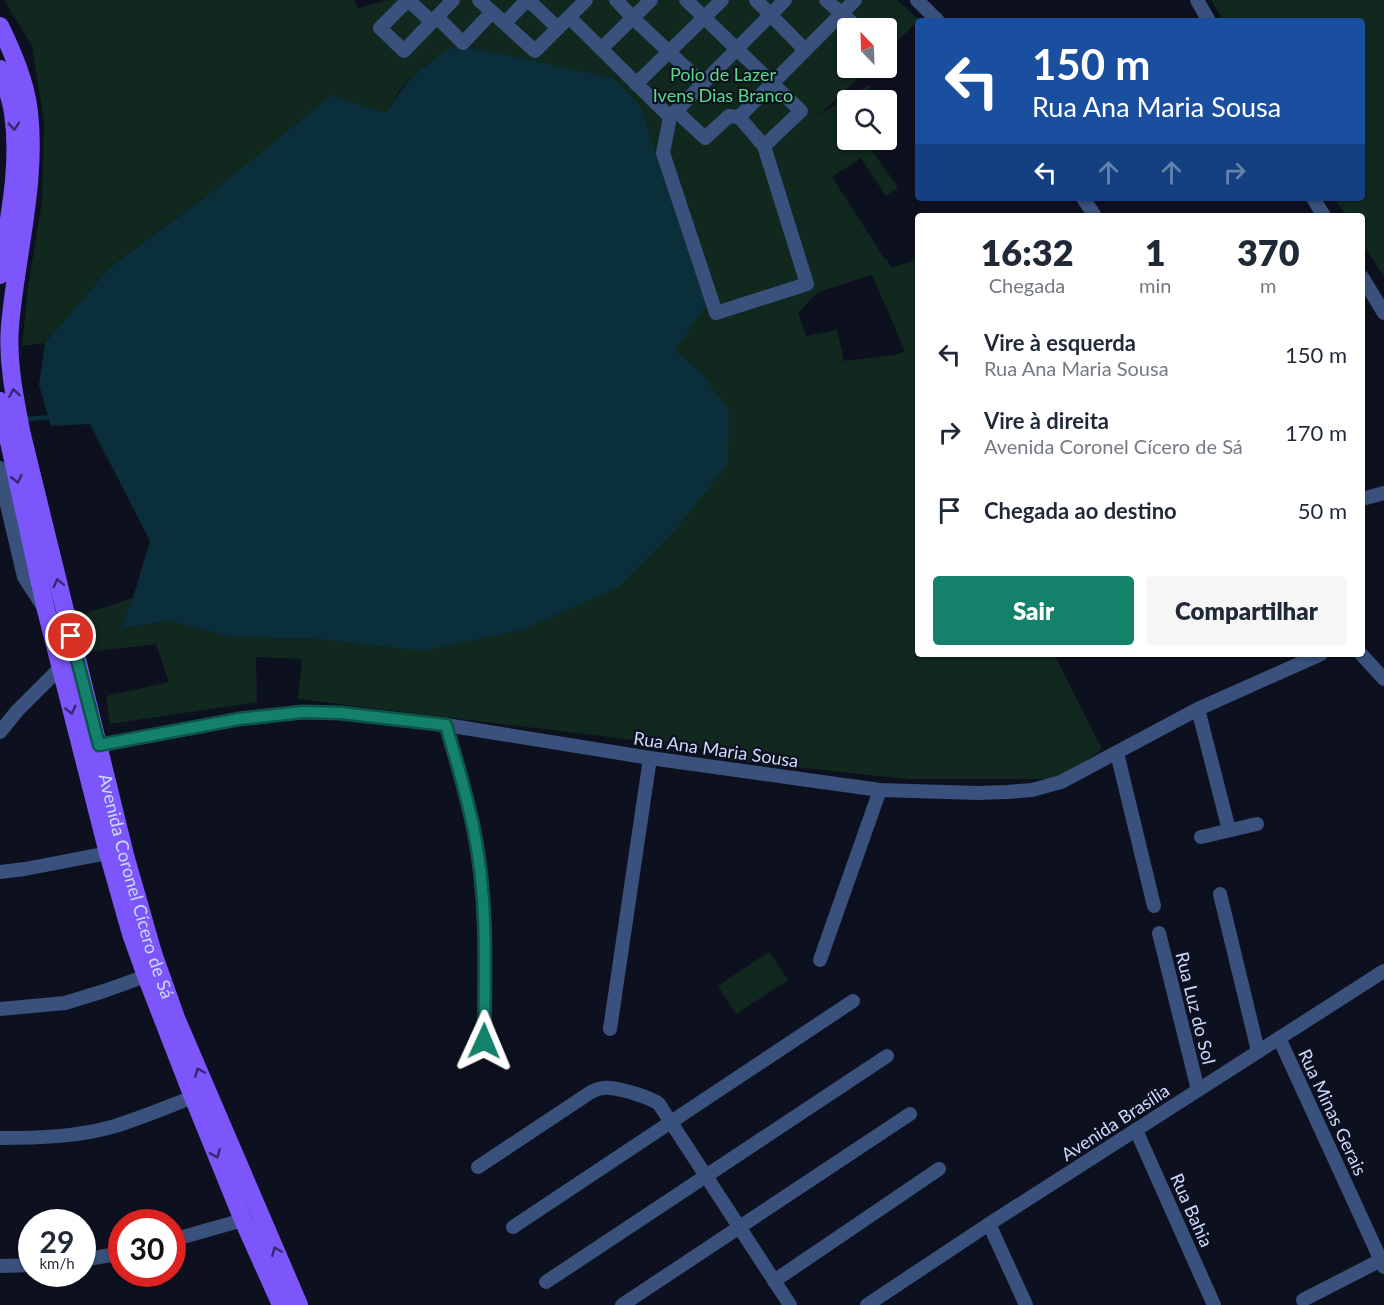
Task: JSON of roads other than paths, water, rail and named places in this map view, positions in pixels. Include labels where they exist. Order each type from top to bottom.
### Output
[{"type":"main road","name":"Avenida Coronel Cícero de Sá","points":[[0,275],[10,210],[30,135],[29,111],[24,84],[6,54],[2,33]]},
{"type":"main road","name":"Avenida Coronel Cícero de Sá","points":[[0,69],[13,112],[22,164],[10,327],[14,392],[69,663],[90,747],[153,953],[176,1018],[298,1305]]},
{"type":"main road","name":"Avenida Coronel Cícero de Sá","points":[[0,401],[2,433],[46,610],[69,663]]},
{"type":"main road","name":"Avenida Coronel Cícero de Sá","points":[[90,747],[108,853],[146,976],[243,1220],[281,1305]]},
{"type":"street","points":[[453,0],[435,20],[463,43],[492,12]]},
{"type":"street","points":[[479,0],[536,51],[586,0]]},
{"type":"street","points":[[505,23],[527,0],[558,28]]},
{"type":"street","points":[[616,0],[702,84]]},
{"type":"street","points":[[601,50],[651,0]]},
{"type":"street","points":[[686,0],[801,111],[764,146]]},
{"type":"street","points":[[636,84],[722,0]]},
{"type":"street","points":[[756,0],[805,50]]},
{"type":"street","points":[[569,17],[636,84],[673,114],[705,138],[729,116],[739,117],[764,146],[807,284],[716,313],[663,153],[673,114],[785,0]]},
{"type":"street","points":[[826,0],[846,18]]},
{"type":"street","points":[[739,117],[855,0]]},
{"type":"street","points":[[917,0],[935,18]]},
{"type":"street","points":[[1197,0],[1207,18]]},
{"type":"street","points":[[1365,282],[1384,313]]},
{"type":"street","points":[[0,468],[24,577],[46,610]]},
{"type":"street","points":[[1365,497],[1384,493]]},
{"type":"street","name":"Rua Ana Maria Sousa","points":[[90,747],[239,719],[303,712],[341,713],[446,725],[650,758],[880,790],[978,793],[1032,790],[1061,782],[1228,694],[1314,657]]},
{"type":"street","points":[[1364,657],[1384,679]]},
{"type":"street","points":[[0,732],[17,711],[69,663]]},
{"type":"street","points":[[1198,709],[1229,830]]},
{"type":"street","points":[[446,725],[475,832],[481,874],[486,959],[484,1041]]},
{"type":"street","points":[[1117,753],[1154,906]]},
{"type":"street","points":[[610,1029],[650,758]]},
{"type":"street","points":[[820,960],[880,790]]},
{"type":"street","points":[[1201,837],[1257,824]]},
{"type":"street","points":[[0,872],[108,853]]},
{"type":"street","points":[[1220,894],[1258,1052]]},
{"type":"street","name":"Rua Luz do Sol","points":[[1160,933],[1198,1090]]},
{"type":"street","name":"Avenida Brasília","points":[[867,1305],[989,1224],[1384,971]]},
{"type":"street","points":[[0,1009],[65,1002],[104,992],[146,976]]},
{"type":"street","points":[[513,1227],[853,1000]]},
{"type":"street","name":"Rua Minas Gerais","points":[[1279,1038],[1383,1263]]},
{"type":"street","points":[[546,1282],[887,1056]]},
{"type":"street","points":[[478,1167],[591,1092],[601,1088],[610,1088],[653,1099],[660,1104],[790,1305]]},
{"type":"street","points":[[0,1138],[76,1134],[114,1126],[193,1097]]},
{"type":"street","points":[[622,1305],[910,1114]]},
{"type":"street","name":"Rua Bahia","points":[[1136,1130],[1214,1305]]},
{"type":"street","points":[[774,1281],[939,1169]]},
{"type":"street","points":[[186,1236],[243,1220]]},
{"type":"street","points":[[989,1224],[1026,1305]]},
{"type":"street","points":[[1303,1300],[1383,1263]]},
{"type":"street","points":[[0,1266],[18,1265]]},
{"type":"water","points":[[450,48],[477,49],[613,78],[640,105],[706,306],[675,350],[701,373],[729,410],[728,464],[677,528],[619,587],[525,629],[423,651],[322,639],[232,637],[169,621],[121,629],[150,541],[90,424],[51,426],[39,385],[45,343],[110,267],[206,197],[332,95],[386,113],[414,76]]},
{"type":"waterway","points":[[28,419],[53,417]]},
{"type":"park label","name":"Polo de Lazer Ivens Dias Branco","points":[[723,84]]}]
